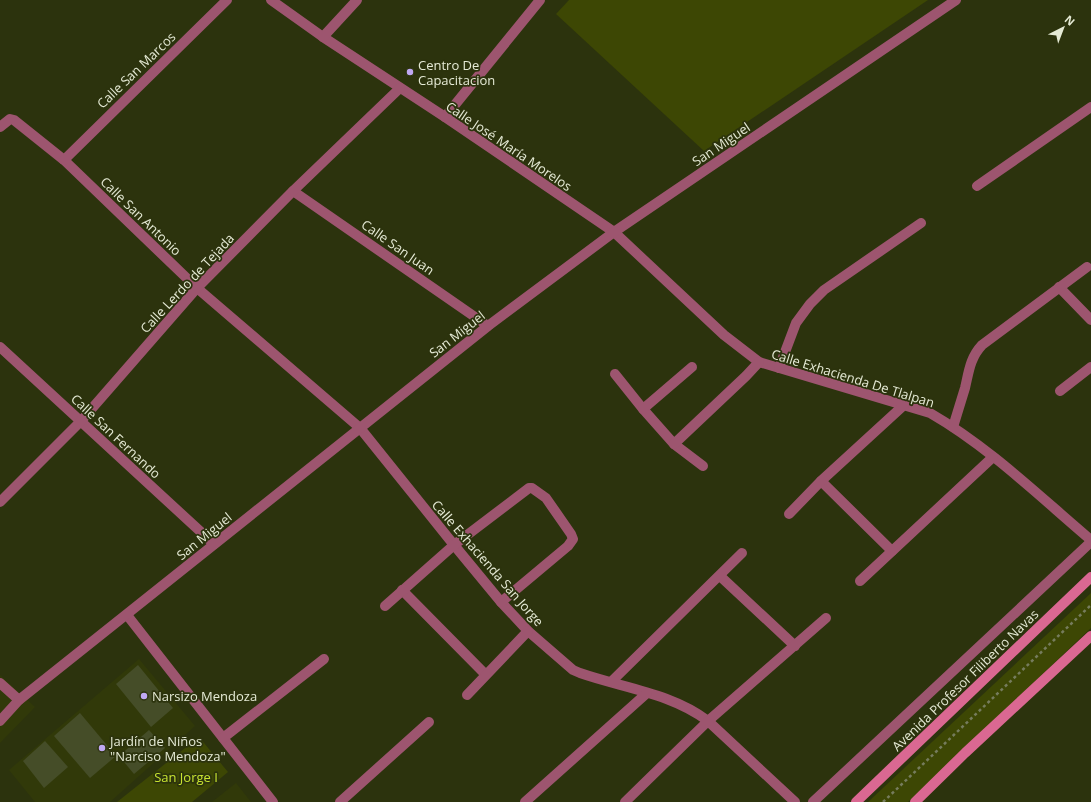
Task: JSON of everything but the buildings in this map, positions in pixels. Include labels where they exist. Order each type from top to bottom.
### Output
[{"type":"main road","name":"Avenida Profesor Filiberto Navas","points":[[856,802],[1091,577]]},
{"type":"main road","points":[[915,802],[970,748],[1091,636]]},
{"type":"street","name":"Calle San Marcos","points":[[64,160],[227,0]]},
{"type":"street","name":"Calle José María Morelos","points":[[271,0],[323,37],[445,117],[614,232]]},
{"type":"street","points":[[323,37],[358,0]]},
{"type":"street","points":[[445,117],[540,0]]},
{"type":"street","name":"San Miguel","points":[[0,721],[19,700],[488,326],[614,232],[956,0]]},
{"type":"street","name":"Calle Lerdo de Tejada","points":[[0,502],[81,421],[197,288],[293,191],[400,88]]},
{"type":"street","points":[[977,186],[1091,107]]},
{"type":"street","name":"Calle San Antonio","points":[[0,127],[5,121],[12,119],[64,160],[197,288],[360,428]]},
{"type":"street","name":"Calle San Juan","points":[[293,191],[488,326]]},
{"type":"street","points":[[779,368],[796,323],[810,304],[824,290],[921,223]]},
{"type":"street","name":"Calle Exhacienda De Tlalpan","points":[[614,232],[724,335],[759,362],[930,414],[953,427],[993,457],[1091,541]]},
{"type":"street","points":[[953,427],[965,388],[970,365],[976,352],[982,345],[1087,267]]},
{"type":"street","points":[[1059,287],[1091,320]]},
{"type":"street","name":"Calle San Fernando","points":[[0,347],[214,544]]},
{"type":"street","points":[[674,444],[759,362]]},
{"type":"street","points":[[643,409],[692,367]]},
{"type":"street","points":[[1060,391],[1091,367]]},
{"type":"street","points":[[615,374],[674,444],[703,466]]},
{"type":"street","points":[[789,514],[821,481],[904,405]]},
{"type":"street","name":"Calle Exhacienda San Jorge","points":[[360,428],[501,602],[528,631],[573,670],[591,677],[647,693],[694,710],[708,720],[795,802]]},
{"type":"street","points":[[860,581],[993,457]]},
{"type":"street","points":[[821,481],[892,551]]},
{"type":"street","points":[[385,606],[454,545],[529,488],[532,488],[537,490],[546,498],[573,539],[568,546],[501,602]]},
{"type":"street","points":[[813,802],[1091,541]]},
{"type":"street","points":[[611,682],[742,554]]},
{"type":"street","points":[[720,576],[795,646]]},
{"type":"street","points":[[402,590],[485,674]]},
{"type":"street","points":[[127,615],[273,802]]},
{"type":"street","points":[[625,802],[708,720],[826,618]]},
{"type":"street","points":[[467,695],[485,674],[528,631]]},
{"type":"street","points":[[224,738],[324,659]]},
{"type":"street","points":[[0,683],[19,700]]},
{"type":"street","points":[[525,802],[647,693]]},
{"type":"street","points":[[340,802],[429,722]]},
{"type":"street","points":[[534,794],[542,802]]},
{"type":"path","points":[[883,802],[1091,606]]},
{"type":"shaded area","name":"Jardín de Niños \"Narciso Mendoza\"","points":[[139,659],[195,726],[110,802],[35,802],[9,770]]},
{"type":"shaded area","points":[[0,675],[35,707],[0,743]]},
{"type":"shaded area","points":[[236,783],[251,802],[212,802]]},
{"type":"green space","points":[[569,0],[928,0],[704,151],[556,14]]},
{"type":"green space","points":[[1091,593],[1091,628],[908,802],[868,802]]},
{"type":"green space","name":"San Jorge I","points":[[199,737],[228,772],[192,802],[117,802]]},
{"type":"place","name":"Centro De Capacitacion","points":[[410,72]]},
{"type":"place","name":"Narsizo Mendoza","points":[[144,696]]},
{"type":"place","name":"Jardín de Niños \"Narciso Mendoza\"","points":[[102,748]]}]
